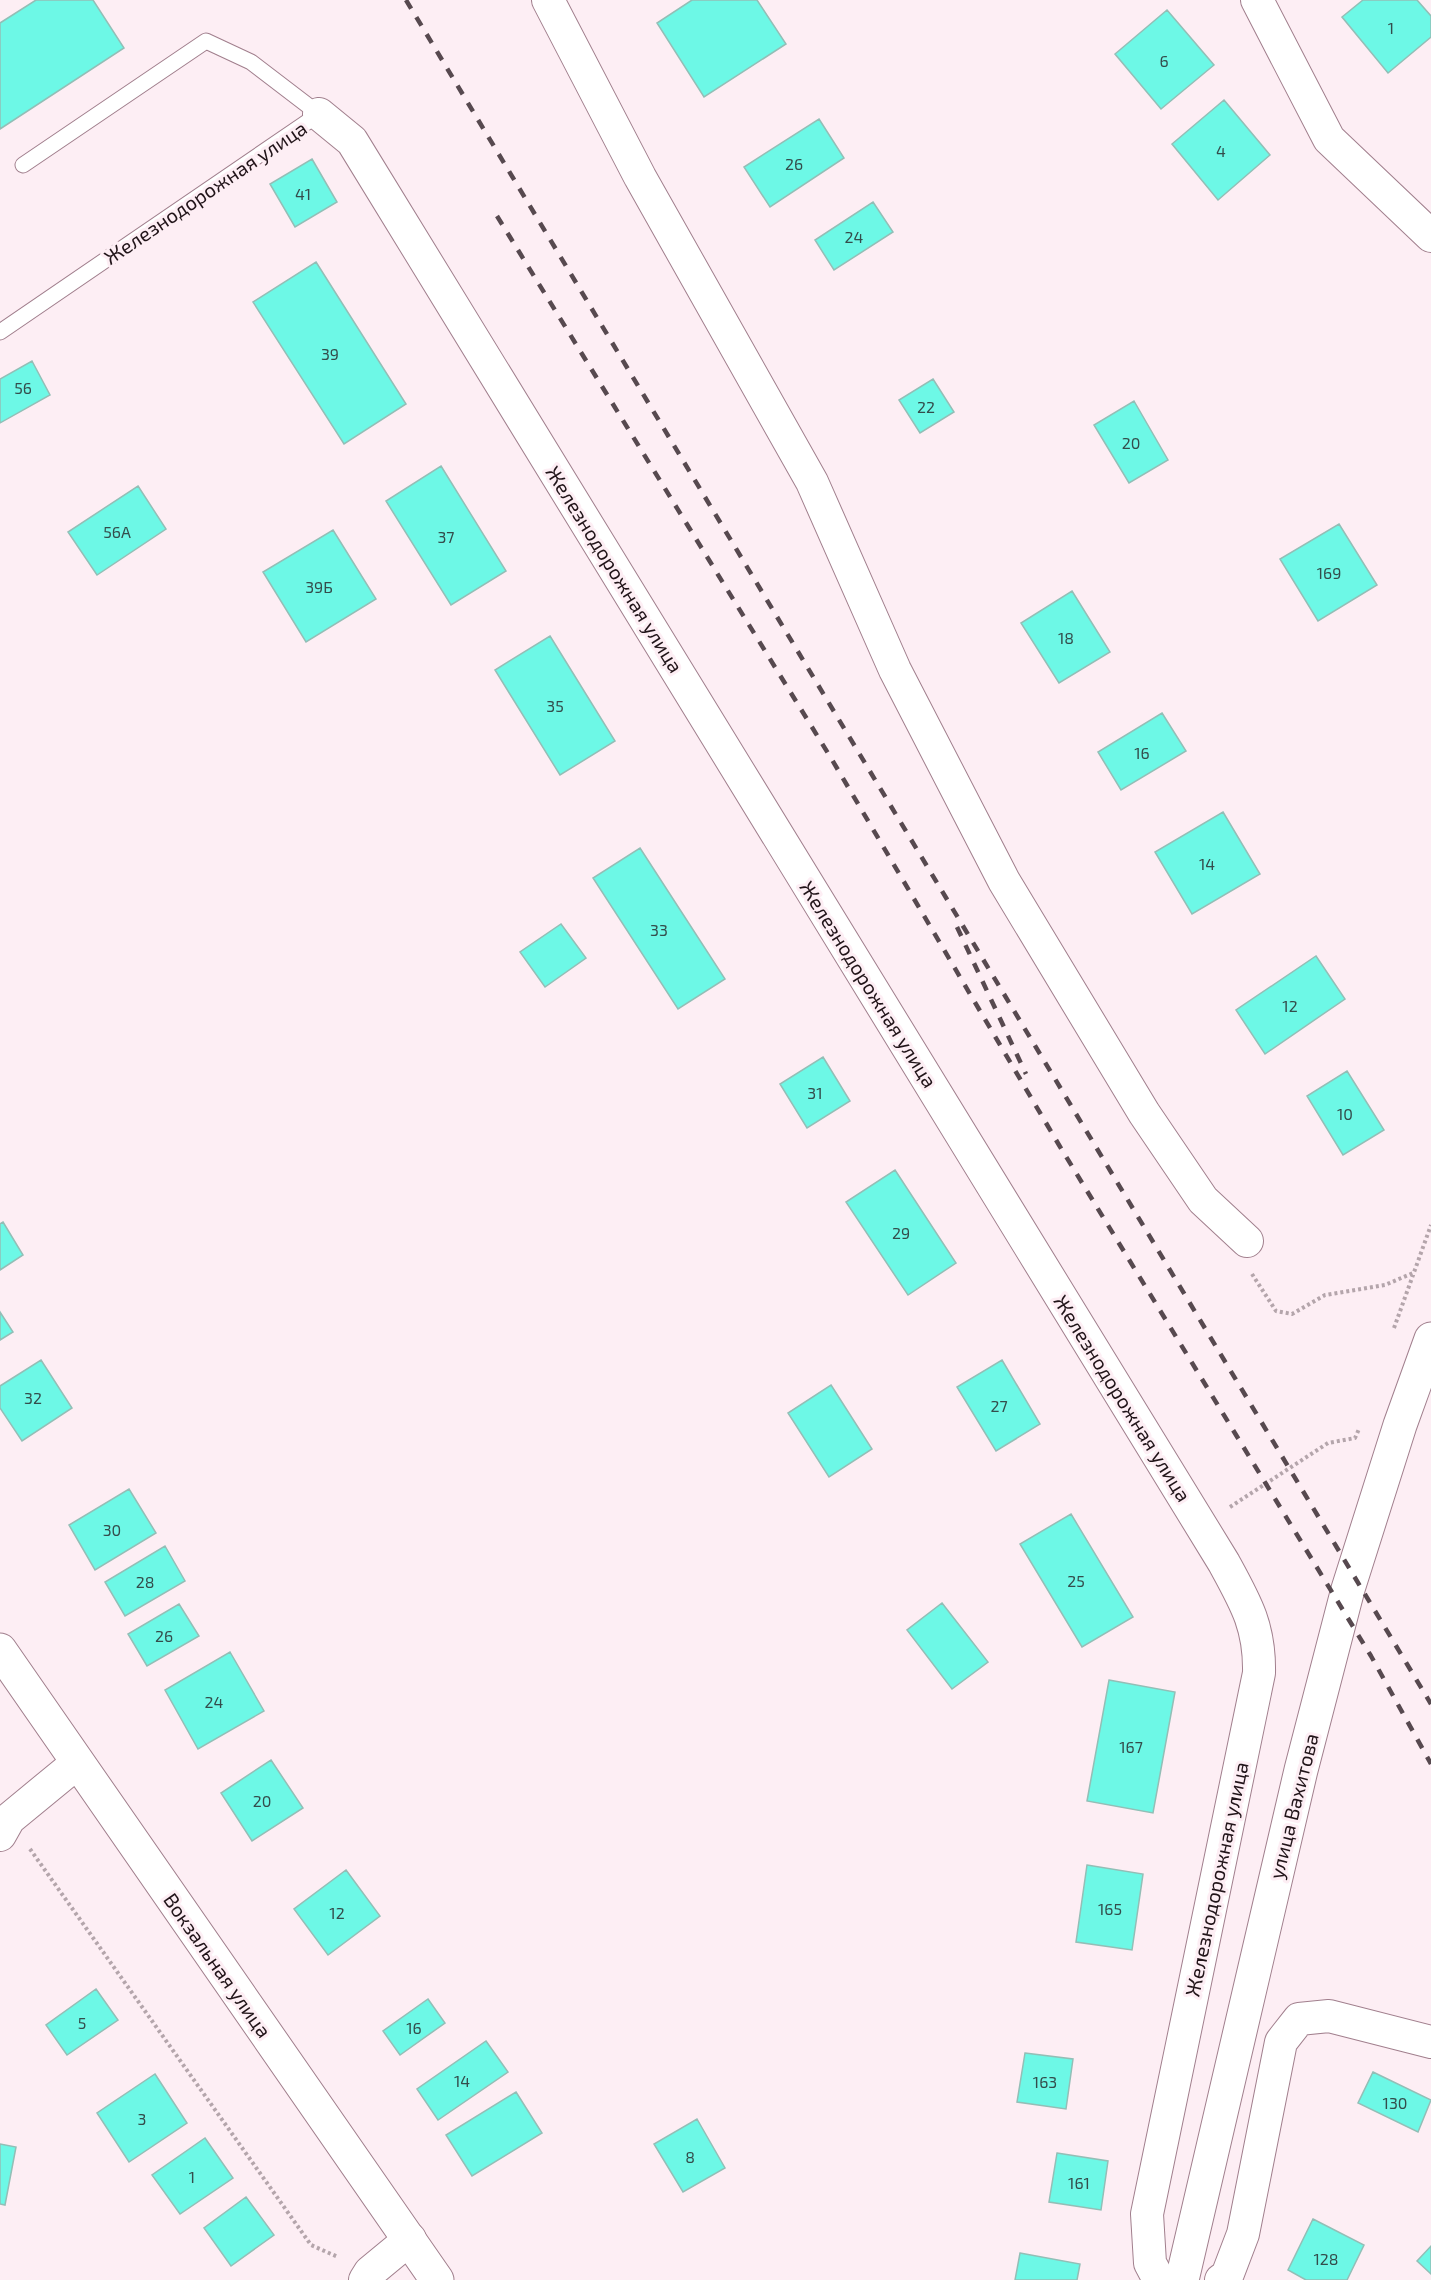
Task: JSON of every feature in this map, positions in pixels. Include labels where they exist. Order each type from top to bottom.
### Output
[{"type":"main road","name":"улица Вахитова","points":[[1182,2280],[1301,1770],[1348,1589],[1400,1425],[1431,1339]]},
{"type":"main road","name":"Вокзальная улица","points":[[0,1650],[437,2280]]},
{"type":"street","points":[[548,0],[640,177],[812,482],[895,670],[1004,881],[1144,1113],[1203,1200],[1247,1241]]},
{"type":"street","points":[[1257,0],[1329,139],[1431,236]]},
{"type":"street","name":"Железнодорожная улица","points":[[319,114],[352,141],[1218,1553],[1252,1615],[1260,1647],[1259,1672],[1147,2214],[1150,2263],[1159,2280]]},
{"type":"street","points":[[4,1827],[77,1763]]},
{"type":"street","points":[[1221,2280],[1227,2276],[1243,2234],[1281,2042],[1299,2019],[1329,2016],[1431,2042]]},
{"type":"street","points":[[368,2276],[410,2239]]},
{"type":"lane","points":[[23,165],[206,41],[251,62],[319,114]]},
{"type":"lane","name":"Железнодорожная улица","points":[[0,332],[319,114]]},
{"type":"path","points":[[1390,1339],[1431,1225]]},
{"type":"path","points":[[1247,1241],[1243,1261],[1276,1311],[1292,1314],[1325,1295],[1385,1285],[1414,1273]]},
{"type":"path","points":[[1223,1512],[1328,1443],[1355,1438],[1359,1427]]},
{"type":"path","points":[[4,1827],[311,2245],[368,2276]]},
{"type":"building","points":[[36,0],[93,0],[124,48],[0,129],[0,23]]},
{"type":"building","points":[[692,0],[757,0],[786,44],[704,97],[657,23]]},
{"type":"building","points":[[1363,0],[1417,0],[1431,16],[1431,37],[1388,73],[1342,17]]},
{"type":"building","points":[[1167,10],[1214,65],[1161,109],[1115,54]]},
{"type":"building","points":[[1224,100],[1270,155],[1218,200],[1172,144]]},
{"type":"building","points":[[819,119],[844,158],[770,207],[744,167]]},
{"type":"building","points":[[312,159],[337,202],[295,227],[270,184]]},
{"type":"building","points":[[873,202],[893,232],[834,270],[815,240]]},
{"type":"building","points":[[316,262],[406,404],[344,444],[253,302]]},
{"type":"building","points":[[32,361],[50,395],[0,423],[0,379]]},
{"type":"building","points":[[933,379],[954,412],[920,433],[899,400]]},
{"type":"building","points":[[1134,401],[1168,460],[1129,483],[1094,425]]},
{"type":"building","points":[[441,466],[506,571],[451,605],[386,501]]},
{"type":"building","points":[[138,486],[166,529],[97,575],[68,532]]},
{"type":"building","points":[[1339,524],[1377,585],[1318,621],[1280,559]]},
{"type":"building","points":[[333,530],[376,599],[306,642],[263,572]]},
{"type":"building","points":[[1072,591],[1110,652],[1059,683],[1021,623]]},
{"type":"building","points":[[550,636],[615,741],[560,775],[495,670]]},
{"type":"building","points":[[1162,713],[1186,751],[1121,790],[1098,752]]},
{"type":"building","points":[[1223,812],[1260,874],[1192,914],[1155,852]]},
{"type":"building","points":[[640,848],[725,979],[678,1009],[593,878]]},
{"type":"building","points":[[561,924],[586,958],[545,987],[520,952]]},
{"type":"building","points":[[1316,956],[1345,999],[1265,1054],[1236,1010]]},
{"type":"building","points":[[823,1057],[850,1101],[807,1128],[780,1084]]},
{"type":"building","points":[[1347,1071],[1384,1130],[1343,1155],[1307,1096]]},
{"type":"building","points":[[895,1170],[956,1263],[908,1295],[846,1202]]},
{"type":"building","points":[[3,1222],[23,1255],[0,1270],[0,1224]]},
{"type":"building","points":[[0,1312],[13,1332],[0,1340]]},
{"type":"building","points":[[41,1360],[72,1408],[22,1441],[0,1408],[0,1386]]},
{"type":"building","points":[[1002,1360],[1040,1424],[996,1451],[957,1387]]},
{"type":"building","points":[[831,1385],[872,1449],[829,1477],[788,1413]]},
{"type":"building","points":[[129,1489],[156,1533],[95,1570],[69,1525]]},
{"type":"building","points":[[1071,1514],[1133,1617],[1082,1647],[1020,1544]]},
{"type":"building","points":[[165,1546],[185,1581],[125,1616],[105,1582]]},
{"type":"building","points":[[942,1603],[988,1662],[952,1689],[907,1630]]},
{"type":"building","points":[[179,1604],[199,1636],[147,1666],[128,1634]]},
{"type":"building","points":[[230,1652],[264,1711],[198,1749],[165,1690]]},
{"type":"building","points":[[1109,1680],[1175,1692],[1153,1813],[1087,1801]]},
{"type":"building","points":[[271,1760],[303,1808],[252,1841],[221,1793]]},
{"type":"building","points":[[1087,1865],[1143,1874],[1132,1950],[1076,1942]]},
{"type":"building","points":[[346,1870],[380,1916],[328,1955],[294,1909]]},
{"type":"building","points":[[96,1989],[118,2020],[67,2055],[46,2025]]},
{"type":"building","points":[[428,1999],[445,2023],[400,2055],[383,2031]]},
{"type":"building","points":[[486,2041],[508,2072],[438,2120],[417,2089]]},
{"type":"building","points":[[1025,2053],[1073,2059],[1066,2109],[1017,2102]]},
{"type":"building","points":[[1373,2072],[1431,2100],[1418,2132],[1358,2103]]},
{"type":"building","points":[[155,2074],[187,2123],[129,2162],[97,2113]]},
{"type":"building","points":[[516,2092],[542,2133],[472,2176],[446,2135]]},
{"type":"building","points":[[697,2119],[725,2168],[683,2192],[654,2144]]},
{"type":"building","points":[[205,2138],[233,2178],[180,2214],[152,2175]]},
{"type":"building","points":[[0,2144],[16,2147],[5,2205],[0,2204]]},
{"type":"building","points":[[1057,2153],[1108,2161],[1101,2210],[1049,2202]]},
{"type":"building","points":[[246,2197],[274,2235],[231,2266],[204,2228]]},
{"type":"building","points":[[1313,2219],[1364,2245],[1347,2280],[1306,2280],[1288,2270]]},
{"type":"building","points":[[1431,2246],[1431,2274],[1417,2261]]},
{"type":"building","points":[[1020,2253],[1080,2264],[1077,2280],[1015,2280]]},
{"type":"railway","points":[[406,0],[1431,1704]]},
{"type":"railway","points":[[497,216],[831,758],[1059,1145],[1371,1656],[1431,1764]]},
{"type":"railway","points":[[957,927],[1026,1074]]}]
